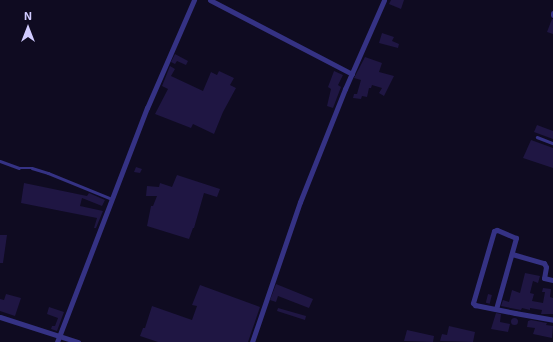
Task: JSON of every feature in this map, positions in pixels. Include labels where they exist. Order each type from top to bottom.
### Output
[{"type":"street","points":[[57,342],[147,108],[194,0]]},
{"type":"street","points":[[210,0],[352,74]]},
{"type":"street","points":[[252,342],[291,226],[352,74],[384,0]]},
{"type":"street","points":[[496,309],[516,238],[495,230],[473,301],[475,305],[553,320]]},
{"type":"street","points":[[512,254],[544,263],[546,267],[544,278],[553,280]]},
{"type":"street","points":[[0,317],[5,317],[78,342]]},
{"type":"lane","points":[[537,137],[553,143]]},
{"type":"lane","points":[[0,161],[19,168],[32,168],[48,173],[112,199]]},
{"type":"building","points":[[391,0],[404,0],[401,9],[389,4]]},
{"type":"building","points":[[553,19],[553,34],[547,32]]},
{"type":"building","points":[[382,33],[394,37],[392,41],[399,44],[398,48],[379,43]]},
{"type":"building","points":[[175,54],[188,61],[186,65],[177,61],[175,64],[171,62]]},
{"type":"building","points":[[365,57],[382,63],[379,72],[394,76],[384,96],[379,93],[382,88],[372,85],[371,88],[369,88],[367,97],[362,96],[361,99],[353,98],[354,94],[357,94],[361,80],[354,78]]},
{"type":"building","points":[[170,66],[175,69],[171,76],[203,91],[211,72],[217,75],[219,71],[234,78],[230,85],[236,88],[223,112],[214,134],[193,124],[191,128],[155,114],[168,89],[162,86]]},
{"type":"building","points":[[334,71],[343,75],[338,85],[341,87],[333,108],[327,106],[331,89],[328,87]]},
{"type":"building","points":[[537,125],[553,131],[553,139],[534,132]]},
{"type":"building","points":[[531,140],[553,148],[553,168],[523,158]]},
{"type":"building","points":[[136,167],[142,169],[140,173],[134,172]]},
{"type":"building","points":[[177,175],[220,189],[217,197],[204,193],[194,228],[189,239],[147,226],[151,206],[153,206],[157,196],[146,196],[147,186],[159,187],[160,183],[172,187]]},
{"type":"building","points":[[24,183],[87,196],[89,193],[105,200],[102,206],[82,198],[80,206],[103,211],[96,228],[94,228],[97,218],[21,203]]},
{"type":"building","points":[[0,235],[7,235],[3,263],[0,263]]},
{"type":"building","points":[[525,273],[540,276],[538,283],[533,281],[530,293],[534,294],[532,301],[543,303],[545,292],[542,292],[543,288],[551,289],[550,297],[553,298],[553,314],[541,314],[542,310],[530,308],[530,310],[522,308],[521,310],[501,306],[503,300],[509,302],[512,290],[520,293]]},
{"type":"building","points":[[276,284],[313,299],[309,308],[278,296],[276,302],[270,300]]},
{"type":"building","points":[[200,285],[260,307],[248,342],[158,342],[140,336],[143,328],[145,328],[152,306],[192,320],[197,306],[192,305]]},
{"type":"building","points":[[6,294],[21,298],[15,316],[0,311],[0,299],[4,300]]},
{"type":"building","points":[[488,294],[492,295],[490,304],[486,303]]},
{"type":"building","points":[[49,307],[64,312],[57,331],[51,329],[52,326],[55,326],[58,318],[47,314]]},
{"type":"building","points":[[278,308],[306,316],[305,320],[277,311]]},
{"type":"building","points":[[496,313],[501,314],[500,322],[510,324],[508,332],[491,329]]},
{"type":"building","points":[[514,317],[517,318],[517,324],[514,325],[511,324],[510,321],[511,318]]},
{"type":"building","points":[[531,320],[547,323],[546,325],[553,326],[552,338],[533,334],[535,328],[527,327],[528,321]]},
{"type":"building","points":[[449,326],[475,332],[473,342],[440,341],[442,334],[447,335]]},
{"type":"building","points":[[407,330],[434,336],[433,342],[404,341]]}]
